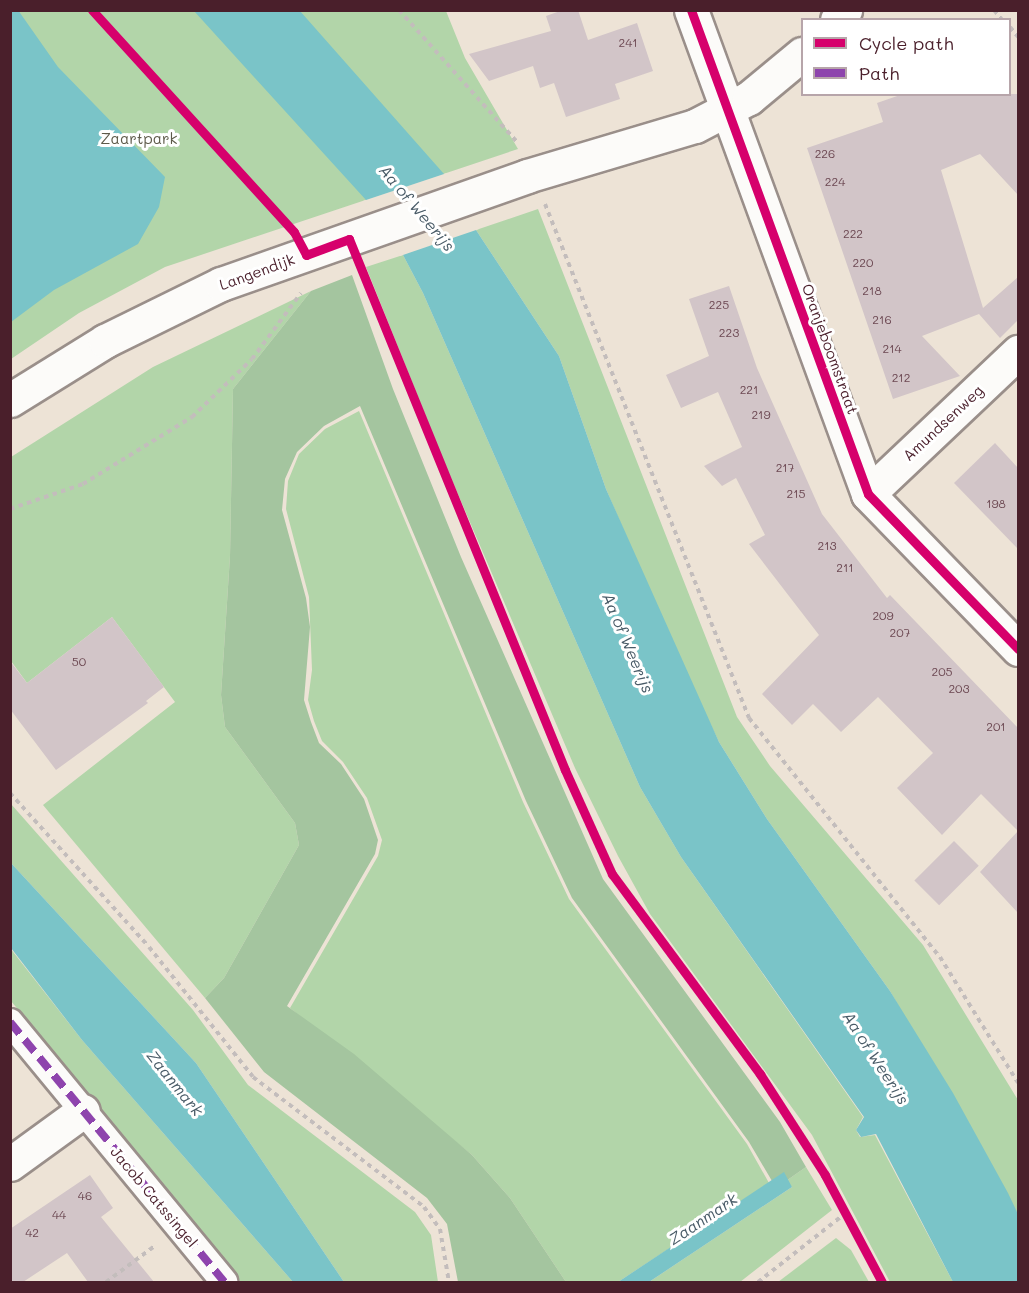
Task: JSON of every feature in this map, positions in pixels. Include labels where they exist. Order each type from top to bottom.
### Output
[{"type":"street","name":"Oranjeboomstraat","points":[[691,10],[725,111],[868,494],[1018,649]]},
{"type":"street","name":"Langendijk","points":[[10,400],[105,341],[221,284],[532,176],[687,128],[725,111],[756,93],[801,55]]},
{"type":"street","name":"Amundsenweg","points":[[868,494],[1018,352]]},
{"type":"street","name":"Jacob Catssingel","points":[[10,1022],[224,1282]]},
{"type":"street","points":[[10,1164],[83,1111]]},
{"type":"path","points":[[399,10],[532,176],[748,718],[940,957],[1018,1083]]},
{"type":"path","points":[[10,509],[83,484],[192,417],[252,359],[305,287]]},
{"type":"path","points":[[10,793],[149,946],[253,1077],[424,1207],[440,1229],[449,1282]]},
{"type":"path","points":[[841,1203],[852,1222]]},
{"type":"path","points":[[758,1282],[847,1212]]},
{"type":"path","points":[[106,1282],[180,1228]]},
{"type":"green space","name":"Zaartpark","points":[[11,11],[446,11],[465,58],[518,149],[165,267],[79,313],[11,359]]},
{"type":"green space","points":[[538,209],[737,717],[770,766],[923,945],[1018,1100],[1018,1214],[890,991],[767,819],[719,742],[679,659],[606,489],[559,356],[476,230]]},
{"type":"green space","points":[[403,255],[423,293],[640,787],[681,857],[863,1117],[856,1130],[860,1137],[875,1135],[953,1282],[890,1282],[812,1135],[650,914],[618,856],[575,768],[443,459],[366,267]]},
{"type":"green space","points":[[352,275],[393,389],[461,557],[603,879],[780,1122],[806,1167],[786,1181],[784,1173],[772,1181],[749,1142],[572,898],[526,801],[360,406],[324,426],[297,452],[285,479],[282,510],[306,598],[310,627],[304,700],[319,743],[341,764],[364,799],[378,840],[375,854],[287,1006],[354,1054],[472,1155],[510,1198],[566,1282],[458,1282],[447,1224],[427,1198],[264,1072],[205,998],[224,978],[299,845],[295,823],[225,727],[221,695],[230,556],[233,389],[311,291]]},
{"type":"green space","points":[[311,291],[233,389],[230,556],[221,695],[225,727],[295,823],[299,845],[224,978],[205,998],[43,805],[175,702],[112,617],[27,683],[11,661],[11,457],[153,367]]},
{"type":"green space","points":[[359,411],[523,802],[569,899],[747,1144],[769,1183],[618,1282],[566,1282],[510,1198],[472,1155],[290,1008],[378,856],[382,840],[367,798],[343,762],[322,741],[314,721],[308,700],[312,670],[309,597],[286,509],[288,481],[299,454],[325,429]]},
{"type":"green space","points":[[11,804],[193,1010],[248,1085],[415,1212],[431,1235],[438,1282],[344,1282],[196,1063],[11,863]]},
{"type":"green space","points":[[10,948],[82,1040],[293,1282],[241,1282],[11,1001]]},
{"type":"green space","points":[[806,1167],[832,1210],[740,1282],[649,1282],[792,1187],[786,1181]]},
{"type":"green space","points":[[836,1238],[851,1250],[869,1282],[778,1282]]},
{"type":"water","points":[[18,10],[58,67],[165,177],[159,207],[138,244],[54,290],[11,322],[10,11]]},
{"type":"water","name":"Aa of Weerijs","points":[[194,11],[300,11],[444,174],[476,230],[559,356],[606,489],[719,742],[767,819],[890,991],[953,1093],[1008,1193],[1018,1214],[1018,1282],[953,1282],[876,1134],[861,1137],[856,1130],[864,1117],[681,857],[640,787],[423,293],[403,255],[366,200]]},
{"type":"water","name":"Zaanmark","points":[[11,863],[196,1063],[344,1282],[293,1282],[82,1040],[11,948]]},
{"type":"water","points":[[784,1172],[792,1187],[649,1282],[618,1282]]},
{"type":"pier","points":[[447,173],[479,229],[400,256],[363,201]]},
{"type":"building","points":[[563,10],[578,10],[588,40],[637,23],[653,71],[615,84],[620,99],[566,117],[554,83],[540,88],[533,66],[489,81],[469,54],[551,31],[546,16]]},
{"type":"building","points":[[1011,94],[1018,94],[1018,195],[980,154],[941,170],[983,308],[1018,277],[1018,320],[1000,338],[979,314],[922,336],[960,376],[893,399],[807,148],[883,122],[877,103],[897,96],[1011,96]]},
{"type":"building","points":[[729,286],[757,368],[822,514],[887,598],[890,595],[1018,728],[1018,831],[981,794],[942,835],[897,788],[933,753],[878,697],[841,732],[813,704],[792,725],[762,694],[819,635],[749,544],[765,535],[736,478],[722,486],[704,466],[742,447],[718,392],[681,408],[666,375],[709,356],[689,299]]},
{"type":"building","points":[[995,443],[1018,468],[1018,549],[954,483]]},
{"type":"building","points":[[112,617],[164,687],[146,701],[148,703],[56,770],[10,709],[10,661],[27,683]]},
{"type":"building","points":[[1018,831],[1018,913],[980,872]]},
{"type":"building","points":[[954,841],[979,866],[939,905],[914,881]]},
{"type":"building","points":[[90,1175],[113,1208],[101,1217],[154,1282],[88,1282],[67,1253],[23,1282],[10,1282],[10,1229]]},
{"type":"marked path","points":[[10,1022],[224,1282]]},
{"type":"cycle path","points":[[92,10],[294,232],[306,255],[349,239],[565,770],[612,874],[760,1074],[825,1175],[882,1282]]},
{"type":"cycle path","points":[[691,10],[868,494],[1018,649]]}]
